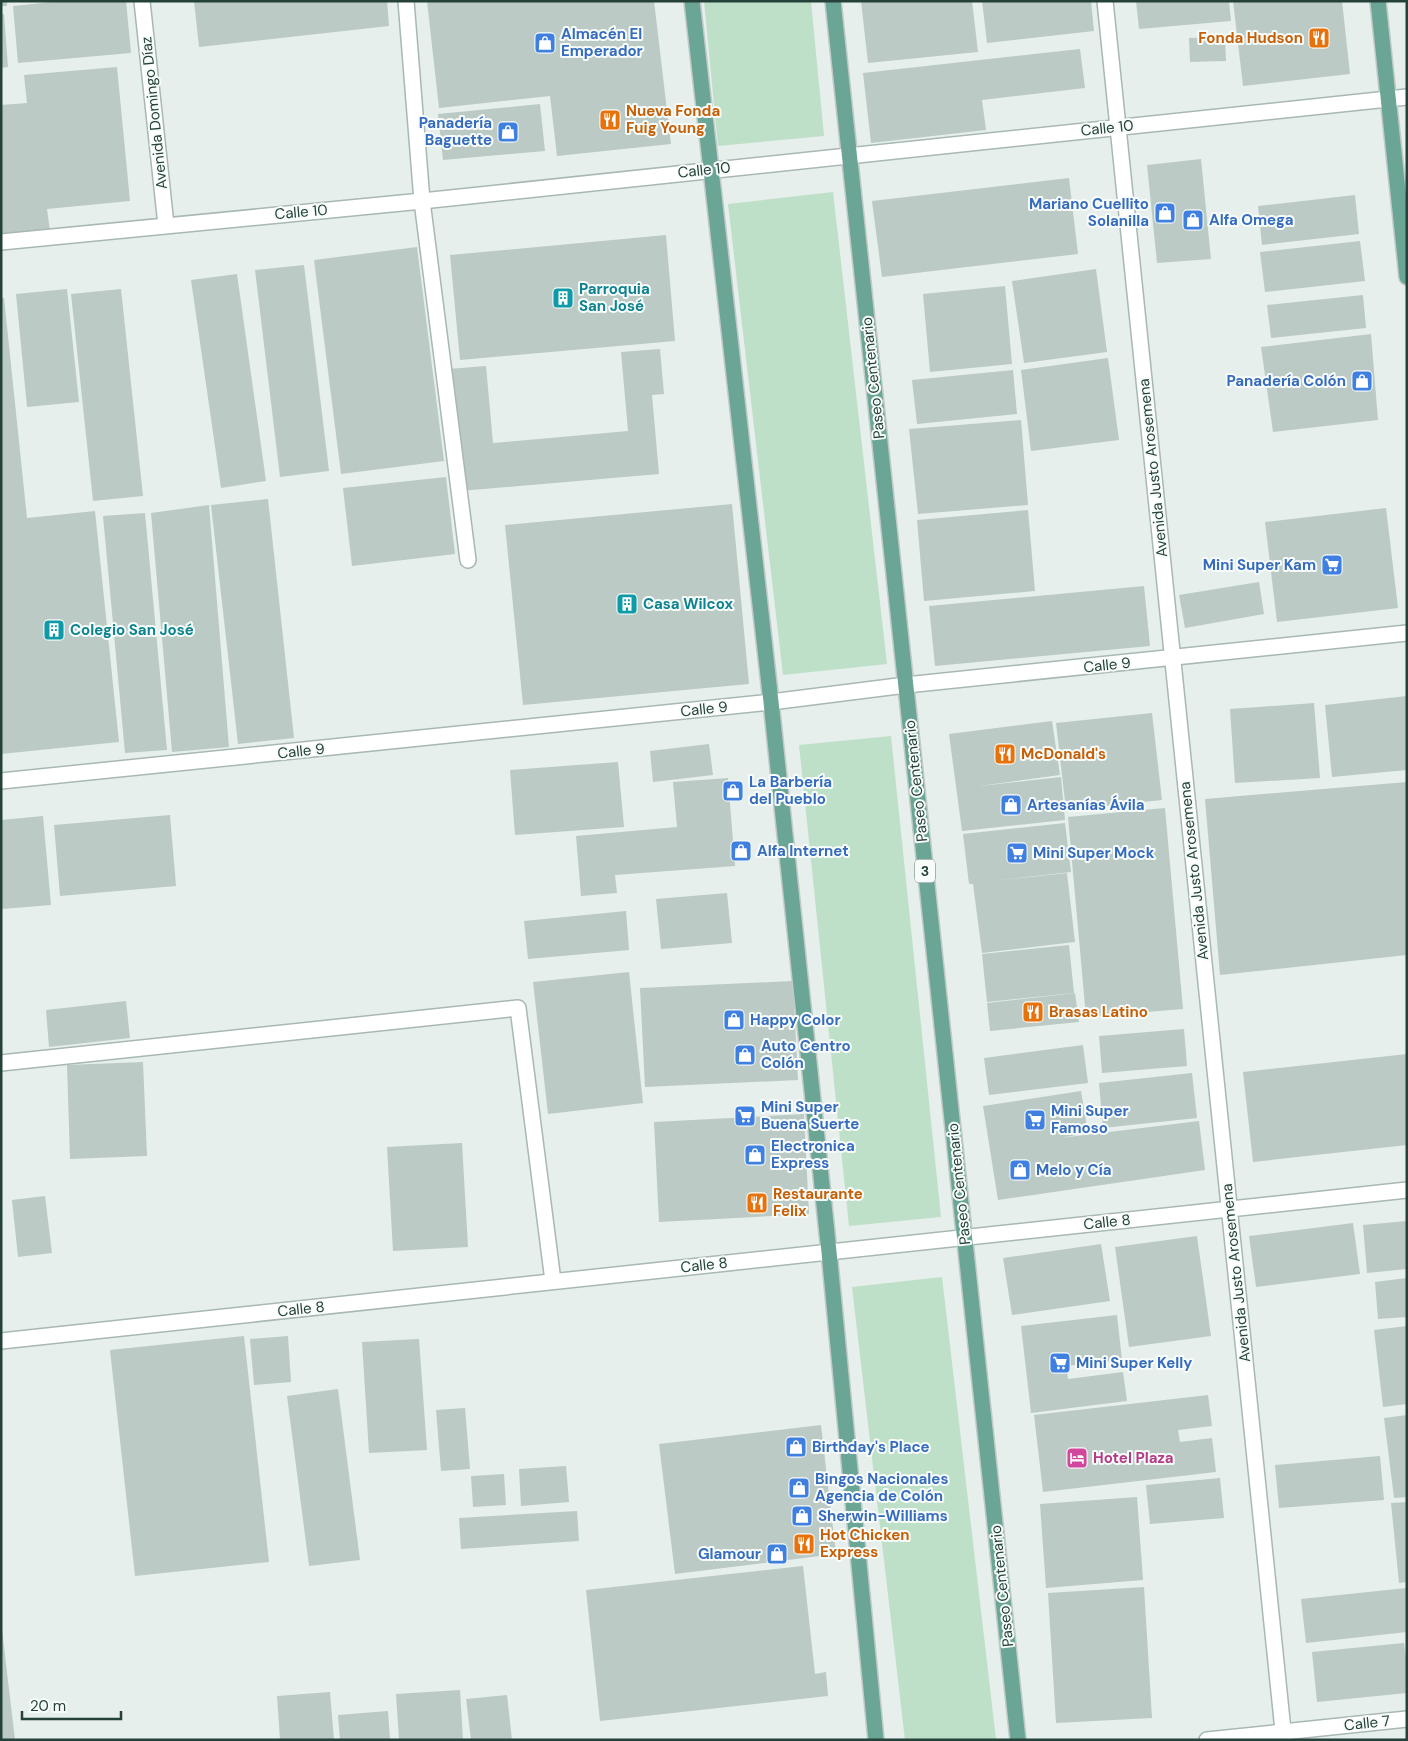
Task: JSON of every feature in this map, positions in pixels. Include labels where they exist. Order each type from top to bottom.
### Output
[{"type":"main road","points":[[692,1],[771,702],[829,1252],[876,1740]]},
{"type":"main road","name":"Paseo Centenario","points":[[833,1],[1018,1740]]},
{"type":"main road","points":[[1378,1],[1407,277]]},
{"type":"street","name":"Avenida Domingo Díaz","points":[[142,1],[166,226]]},
{"type":"street","points":[[406,1],[422,201],[468,560]]},
{"type":"street","name":"Avenida Justo Arosemena","points":[[1105,1],[1283,1736]]},
{"type":"street","name":"Calle 10","points":[[1,242],[422,201],[1407,97]]},
{"type":"street","name":"Calle 9","points":[[1,781],[771,702],[1407,633]]},
{"type":"street","points":[[1,1063],[518,1008],[553,1281]]},
{"type":"street","name":"Calle 8","points":[[1,1342],[1407,1190]]},
{"type":"street","name":"Calle 7","points":[[1207,1740],[1283,1736],[1407,1719]]},
{"type":"green space","points":[[704,1],[811,1],[824,136],[718,146]]},
{"type":"green space","points":[[833,192],[887,664],[783,675],[728,204]]},
{"type":"green space","points":[[891,736],[941,1217],[849,1226],[799,745]]},
{"type":"green space","points":[[942,1277],[996,1739],[905,1740],[852,1287]]},
{"type":"building","points":[[1,1],[7,1],[7,6],[1,6]]},
{"type":"building","points":[[62,1],[126,1],[131,53],[18,63],[13,6]]},
{"type":"building","points":[[194,1],[387,1],[389,26],[199,47]]},
{"type":"building","name":"Almacén El Emperador","points":[[427,1],[654,1],[671,144],[557,156],[550,96],[439,108]]},
{"type":"building","points":[[861,1],[972,1],[978,52],[868,63]]},
{"type":"building","points":[[982,1],[1091,1],[1094,31],[987,43]]},
{"type":"building","points":[[1136,1],[1229,1],[1231,21],[1139,29]]},
{"type":"building","points":[[1233,1],[1342,1],[1350,74],[1243,86]]},
{"type":"building","points":[[1,14],[4,14],[8,67],[1,68]]},
{"type":"building","points":[[1225,37],[1226,61],[1190,62],[1189,38]]},
{"type":"building","points":[[1080,49],[1085,88],[982,100],[986,130],[871,143],[863,73]]},
{"type":"building","points":[[117,67],[130,201],[47,209],[50,231],[1,236],[1,105],[27,103],[24,75]]},
{"type":"building","points":[[540,104],[545,151],[443,160],[438,114]]},
{"type":"building","points":[[1201,159],[1211,259],[1157,263],[1147,165]]},
{"type":"building","points":[[1069,178],[1078,254],[882,277],[872,201]]},
{"type":"building","points":[[1355,195],[1359,234],[1262,245],[1258,206]]},
{"type":"building","name":"Parroquia San José","points":[[666,235],[675,341],[460,360],[450,255]]},
{"type":"building","points":[[1360,241],[1365,281],[1265,292],[1260,252]]},
{"type":"building","points":[[417,247],[444,461],[341,474],[314,260]]},
{"type":"building","points":[[304,265],[329,471],[280,477],[255,270]]},
{"type":"building","points":[[1096,269],[1107,352],[1024,363],[1012,281]]},
{"type":"building","points":[[237,274],[266,481],[221,488],[191,280]]},
{"type":"building","points":[[1005,286],[1012,364],[930,372],[923,294]]},
{"type":"building","points":[[67,289],[79,402],[27,407],[16,294]]},
{"type":"building","points":[[121,289],[143,496],[93,501],[71,294]]},
{"type":"building","points":[[1363,295],[1366,328],[1271,338],[1267,305]]},
{"type":"building","name":"Colegio San José","points":[[1,298],[4,298],[27,518],[95,511],[119,742],[1,754]]},
{"type":"building","points":[[1371,334],[1378,420],[1273,432],[1261,347]]},
{"type":"building","points":[[660,349],[664,394],[652,395],[659,474],[460,491],[448,369],[486,366],[493,443],[628,431],[621,352]]},
{"type":"building","points":[[1108,358],[1119,440],[1031,451],[1021,370]]},
{"type":"building","points":[[1013,370],[1017,414],[917,424],[912,380]]},
{"type":"building","points":[[1021,420],[1028,505],[918,514],[909,429]]},
{"type":"building","points":[[446,477],[455,554],[352,566],[343,488]]},
{"type":"building","points":[[268,499],[294,738],[238,744],[211,505]]},
{"type":"building","name":"Casa Wilcox","points":[[732,504],[749,684],[523,705],[505,525]]},
{"type":"building","points":[[209,505],[229,747],[172,752],[151,513]]},
{"type":"building","name":"Mini Super Kam","points":[[1386,508],[1398,608],[1277,622],[1265,522]]},
{"type":"building","points":[[1028,510],[1035,591],[924,601],[917,520]]},
{"type":"building","points":[[145,513],[167,750],[125,753],[103,516]]},
{"type":"building","points":[[1259,582],[1264,614],[1185,628],[1179,595]]},
{"type":"building","points":[[1144,586],[1150,646],[935,666],[929,606]]},
{"type":"building","points":[[1407,696],[1407,770],[1332,777],[1325,705]]},
{"type":"building","points":[[1314,703],[1320,778],[1235,783],[1230,709]]},
{"type":"building","points":[[1152,713],[1162,800],[1066,810],[1056,723]]},
{"type":"building","points":[[1052,721],[1060,775],[980,786],[1061,777],[1065,820],[962,831],[949,734]]},
{"type":"building","points":[[709,744],[713,775],[653,782],[650,751]]},
{"type":"building","points":[[618,762],[624,827],[515,835],[510,770]]},
{"type":"building","points":[[728,778],[735,866],[615,875],[617,893],[581,896],[576,836],[677,827],[673,782]]},
{"type":"building","points":[[1407,782],[1407,955],[1220,975],[1205,799]]},
{"type":"building","points":[[1165,808],[1183,1009],[1086,1017],[1068,817]]},
{"type":"building","points":[[170,815],[176,886],[60,896],[54,825]]},
{"type":"building","points":[[43,816],[51,905],[2,909],[1,820]]},
{"type":"building","points":[[1065,823],[1071,872],[993,881],[1067,873],[1075,942],[982,953],[973,884],[969,884],[963,834]]},
{"type":"building","points":[[727,893],[732,943],[661,949],[656,899]]},
{"type":"building","points":[[626,911],[629,950],[528,959],[524,921]]},
{"type":"building","points":[[1069,945],[1074,993],[987,1002],[982,954]]},
{"type":"building","points":[[629,972],[643,1103],[548,1114],[533,982]]},
{"type":"building","points":[[793,981],[798,1080],[645,1087],[640,988]]},
{"type":"building","name":"Brasas Latino","points":[[1075,993],[1079,1022],[990,1031],[987,1003]]},
{"type":"building","points":[[126,1001],[130,1038],[49,1047],[46,1010]]},
{"type":"building","points":[[1184,1029],[1187,1066],[1102,1073],[1099,1036]]},
{"type":"building","points":[[1083,1045],[1088,1083],[989,1095],[984,1058]]},
{"type":"building","points":[[1407,1054],[1407,1145],[1253,1162],[1243,1072]]},
{"type":"building","points":[[143,1062],[147,1156],[70,1159],[67,1065]]},
{"type":"building","points":[[1192,1073],[1197,1118],[1103,1128],[1099,1083]]},
{"type":"building","points":[[1081,1091],[1088,1133],[1060,1138],[1199,1121],[1205,1170],[998,1200],[983,1106]]},
{"type":"building","points":[[804,1114],[809,1214],[659,1222],[654,1122]]},
{"type":"building","points":[[462,1143],[468,1247],[393,1251],[387,1147]]},
{"type":"building","points":[[45,1196],[52,1253],[18,1257],[12,1200]]},
{"type":"building","points":[[1407,1221],[1407,1269],[1367,1273],[1363,1225]]},
{"type":"building","points":[[1353,1223],[1360,1274],[1256,1287],[1249,1236]]},
{"type":"building","points":[[1197,1236],[1211,1336],[1129,1347],[1115,1247]]},
{"type":"building","points":[[1101,1244],[1110,1301],[1012,1315],[1003,1258]]},
{"type":"building","points":[[1407,1278],[1407,1317],[1378,1319],[1375,1282]]},
{"type":"building","name":"Mini Super Kelly","points":[[1117,1315],[1122,1360],[1066,1366],[1068,1379],[1123,1372],[1127,1401],[1031,1413],[1021,1326]]},
{"type":"building","points":[[1407,1326],[1407,1404],[1383,1407],[1374,1330]]},
{"type":"building","points":[[244,1336],[269,1562],[135,1576],[110,1350]]},
{"type":"building","points":[[288,1336],[291,1382],[254,1385],[250,1339]]},
{"type":"building","points":[[419,1339],[427,1450],[369,1453],[362,1342]]},
{"type":"building","points":[[338,1389],[360,1560],[309,1566],[287,1396]]},
{"type":"building","points":[[1208,1395],[1212,1426],[1178,1430],[1180,1442],[1212,1438],[1216,1472],[1043,1492],[1034,1415]]},
{"type":"building","points":[[465,1408],[470,1469],[441,1471],[436,1410]]},
{"type":"building","points":[[1407,1415],[1407,1497],[1394,1498],[1384,1418]]},
{"type":"building","points":[[821,1425],[836,1554],[675,1574],[659,1444]]},
{"type":"building","points":[[1380,1456],[1384,1500],[1279,1508],[1275,1465]]},
{"type":"building","points":[[566,1466],[569,1502],[521,1506],[519,1469]]},
{"type":"building","points":[[504,1474],[506,1505],[473,1507],[471,1476]]},
{"type":"building","points":[[1220,1478],[1224,1518],[1150,1524],[1146,1485]]},
{"type":"building","points":[[1137,1497],[1143,1580],[1046,1588],[1040,1504]]},
{"type":"building","points":[[1407,1502],[1407,1582],[1399,1583],[1391,1503]]},
{"type":"building","points":[[577,1511],[579,1541],[461,1549],[459,1518]]},
{"type":"building","points":[[803,1566],[815,1674],[826,1672],[828,1696],[600,1721],[586,1590]]},
{"type":"building","points":[[1144,1587],[1152,1718],[1056,1723],[1048,1593]]},
{"type":"building","points":[[1407,1588],[1407,1632],[1306,1643],[1301,1599]]},
{"type":"building","points":[[2,1630],[15,1740],[1,1740]]},
{"type":"building","points":[[1404,1643],[1407,1693],[1317,1702],[1312,1652]]},
{"type":"building","points":[[460,1690],[463,1740],[399,1740],[396,1694]]},
{"type":"building","points":[[330,1692],[334,1740],[280,1740],[277,1696]]},
{"type":"building","points":[[507,1695],[512,1740],[471,1740],[466,1699]]},
{"type":"building","points":[[388,1711],[390,1740],[340,1740],[338,1715]]},
{"type":"place","name":"Fonda Hudson","points":[[1319,38]]},
{"type":"place","name":"Almacén El Emperador","points":[[545,43]]},
{"type":"place","name":"Nueva Fonda Fuig Young","points":[[610,120]]},
{"type":"place","name":"Panadería Baguette","points":[[508,132]]},
{"type":"place","name":"Mariano Cuellito Solanilla","points":[[1165,213]]},
{"type":"place","name":"Alfa Omega","points":[[1193,220]]},
{"type":"place","name":"Parroquia San José","points":[[563,298]]},
{"type":"place","name":"Panadería Colón","points":[[1362,381]]},
{"type":"place","name":"Mini Super Kam","points":[[1332,565]]},
{"type":"place","name":"Casa Wilcox","points":[[627,604]]},
{"type":"place","name":"Colegio San José","points":[[54,630]]},
{"type":"place","name":"McDonald's","points":[[1005,754]]},
{"type":"place","name":"La Barbería del Pueblo","points":[[733,791]]},
{"type":"place","name":"Artesanías Ávila","points":[[1011,805]]},
{"type":"place","name":"Alfa Internet","points":[[741,851]]},
{"type":"place","name":"Mini Super Mock","points":[[1017,853]]},
{"type":"place","name":"Brasas Latino","points":[[1033,1012]]},
{"type":"place","name":"Happy Color","points":[[734,1020]]},
{"type":"place","name":"Auto Centro Colón","points":[[745,1055]]},
{"type":"place","name":"Mini Super Buena Suerte","points":[[745,1116]]},
{"type":"place","name":"Mini Super Famoso","points":[[1035,1120]]},
{"type":"place","name":"Electronica Express","points":[[755,1155]]},
{"type":"place","name":"Melo y Cía","points":[[1020,1170]]},
{"type":"place","name":"Restaurante Felix","points":[[757,1203]]},
{"type":"place","name":"Mini Super Kelly","points":[[1060,1363]]},
{"type":"place","name":"Birthday's Place","points":[[796,1447]]},
{"type":"place","name":"Hotel Plaza","points":[[1077,1458]]},
{"type":"place","name":"Bingos Nacionales Agencia de Colón","points":[[799,1488]]},
{"type":"place","name":"Sherwin-Williams","points":[[802,1516]]},
{"type":"place","name":"Hot Chicken Express","points":[[804,1544]]},
{"type":"place","name":"Glamour","points":[[777,1554]]}]
